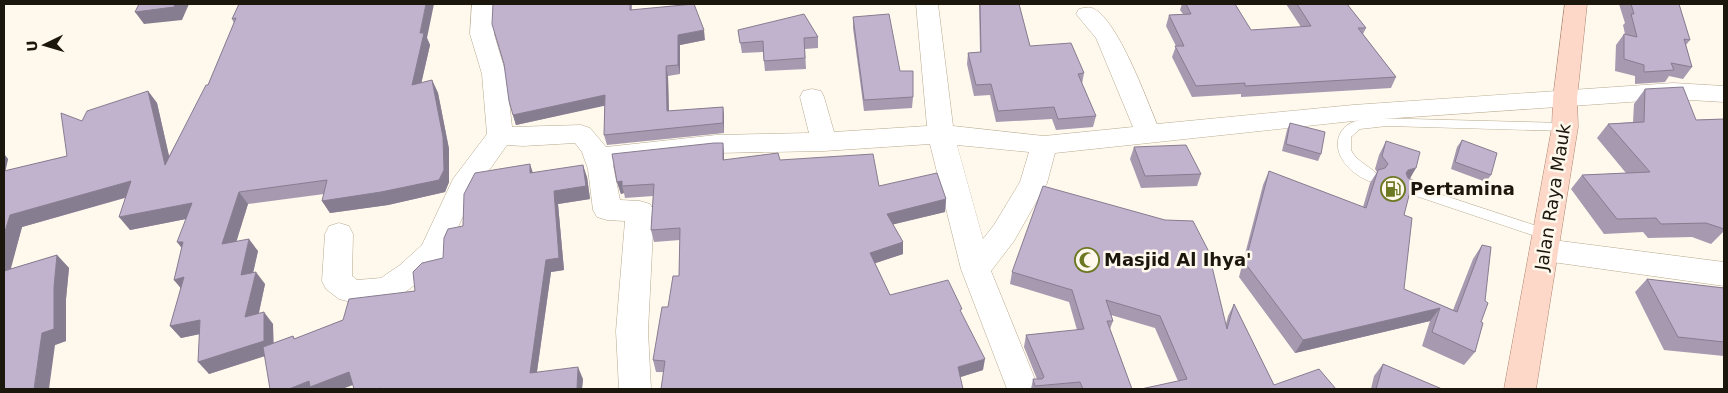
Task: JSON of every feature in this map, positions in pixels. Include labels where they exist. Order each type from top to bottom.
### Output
[{"type":"main road","name":"Jalan Raya Mauk","points":[[1520,389],[1565,127],[1565,98],[1576,4]]},
{"type":"street","points":[[339,234],[337,281],[350,291],[363,293],[389,288],[433,252],[463,186],[500,135],[494,74],[482,34],[483,4]]},
{"type":"street","points":[[927,4],[941,134],[976,269],[1023,389]]},
{"type":"street","points":[[1087,14],[1107,36],[1148,133]]},
{"type":"street","points":[[599,157],[716,144],[824,142],[941,134],[1044,145],[1353,113],[1673,91],[1724,94]]},
{"type":"street","points":[[812,97],[824,142]]},
{"type":"street","points":[[500,135],[581,134],[588,139],[599,157],[607,210],[640,211],[632,331],[635,389]]},
{"type":"street","points":[[976,269],[1004,233],[1033,183],[1044,145]]},
{"type":"street","points":[[1546,243],[1724,274]]},
{"type":"lane","points":[[1372,177],[1355,166],[1344,151],[1347,131],[1358,125],[1373,123],[1464,123],[1565,127]]},
{"type":"lane","points":[[1406,188],[1546,243]]},
{"type":"building","points":[[139,4],[175,4],[174,7],[135,12]]},
{"type":"building","points":[[239,4],[426,4],[420,33],[424,33],[412,85],[432,80],[443,137],[444,170],[439,180],[381,192],[322,201],[327,180],[239,192],[222,244],[249,239],[241,275],[256,272],[245,317],[264,312],[264,341],[198,362],[200,320],[170,326],[184,277],[174,280],[183,242],[177,242],[192,203],[119,217],[131,181],[10,215],[4,235],[4,171],[67,156],[61,113],[82,121],[87,111],[148,91],[165,165],[206,85],[208,85],[236,18],[232,19]]},
{"type":"building","points":[[493,4],[630,4],[630,10],[694,4],[704,30],[678,35],[678,65],[666,66],[667,111],[723,107],[723,123],[604,135],[605,95],[513,115],[509,101],[504,64],[492,24]]},
{"type":"building","points":[[980,4],[1019,4],[1030,46],[1071,43],[1084,73],[1078,74],[1096,116],[1058,119],[1054,107],[998,111],[991,84],[976,85],[968,53],[981,52]]},
{"type":"building","points":[[1186,4],[1235,4],[1251,30],[1311,26],[1297,4],[1347,4],[1366,28],[1358,28],[1396,77],[1245,86],[1245,83],[1196,86],[1175,46],[1184,46],[1169,15],[1191,14]]},
{"type":"building","points":[[1631,4],[1679,4],[1690,40],[1684,39],[1692,67],[1671,63],[1674,70],[1644,72],[1644,65],[1624,59],[1624,34],[1637,37],[1631,14],[1634,14]]},
{"type":"building","points":[[804,14],[818,37],[804,38],[805,58],[764,61],[763,41],[740,43],[738,30]]},
{"type":"building","points":[[889,14],[900,71],[913,71],[913,97],[864,100],[853,17]]},
{"type":"building","points":[[1683,87],[1696,120],[1724,119],[1724,229],[1706,223],[1661,224],[1656,218],[1617,219],[1582,175],[1650,172],[1608,124],[1644,122],[1645,89]]},
{"type":"building","points":[[1290,123],[1325,132],[1321,154],[1286,144]]},
{"type":"building","points":[[1462,140],[1497,153],[1491,175],[1455,162]]},
{"type":"building","points":[[1386,141],[1420,152],[1416,168],[1408,170],[1406,173],[1408,178],[1413,180],[1404,215],[1412,218],[1404,289],[1457,312],[1482,245],[1491,247],[1485,301],[1488,303],[1481,322],[1483,323],[1475,352],[1432,332],[1440,308],[1303,340],[1245,263],[1269,171],[1366,208],[1378,170],[1385,168],[1388,164],[1382,156]]},
{"type":"building","points":[[723,143],[723,160],[778,153],[780,160],[873,154],[879,186],[937,173],[946,199],[887,214],[903,242],[870,253],[890,295],[948,280],[962,309],[960,310],[985,359],[958,367],[963,389],[661,389],[665,361],[653,360],[662,307],[668,307],[673,276],[679,276],[680,228],[651,230],[654,184],[622,186],[622,181],[617,182],[612,154]]},
{"type":"building","points":[[1186,145],[1201,174],[1145,176],[1134,147]]},
{"type":"building","points":[[530,164],[530,173],[583,165],[586,186],[554,191],[559,258],[546,260],[530,373],[578,367],[577,389],[354,389],[349,372],[310,387],[309,381],[289,389],[270,389],[263,347],[293,336],[294,339],[343,320],[349,299],[415,291],[413,272],[422,263],[443,258],[444,238],[448,229],[463,226],[464,194],[475,173]]},
{"type":"building","points":[[1043,186],[1165,220],[1193,221],[1208,250],[1227,329],[1234,304],[1274,385],[1319,369],[1336,389],[1141,389],[1187,379],[1160,316],[1106,300],[1113,321],[1107,321],[1132,389],[1083,389],[1080,382],[1035,386],[1033,379],[1042,379],[1044,377],[1026,335],[1084,329],[1072,290],[1012,272]]},
{"type":"building","points":[[57,255],[54,287],[54,329],[42,333],[34,389],[4,389],[4,271]]},
{"type":"building","points":[[1647,279],[1724,288],[1724,342],[1678,337]]},
{"type":"building","points":[[1383,364],[1442,389],[1376,389]]},
{"type":"place","name":"Pertamina","points":[[1393,189]]},
{"type":"place","name":"Masjid Al Ihya'","points":[[1087,260]]}]
